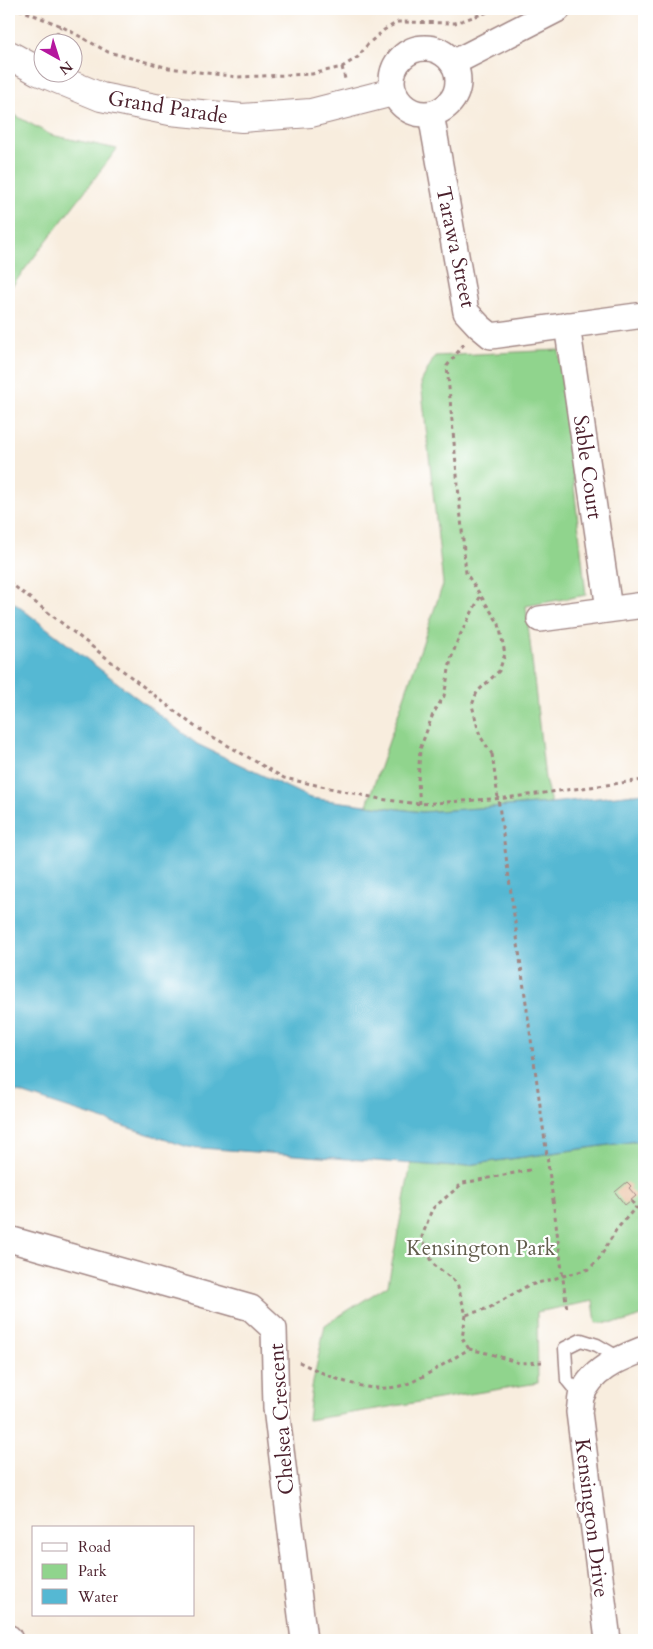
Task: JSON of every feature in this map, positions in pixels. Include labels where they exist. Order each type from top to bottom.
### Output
[{"type":"street","points":[[453,63],[558,9]]},
{"type":"street","points":[[426,47],[436,49],[453,63],[457,72],[458,84],[456,94],[450,104],[441,111],[421,115],[411,112],[403,108],[393,92],[391,82],[392,71],[397,61],[410,51],[426,47]]},
{"type":"street","name":"Grand Parade","points":[[9,54],[38,71],[101,97],[170,112],[242,118],[301,114],[393,92]]},
{"type":"street","name":"Tarawa Street","points":[[431,114],[466,312],[479,326],[492,336],[644,315]]},
{"type":"street","name":"Sable Court","points":[[567,325],[609,609]]},
{"type":"street","points":[[540,619],[644,605]]},
{"type":"street","name":"Chelsea Crescent","points":[[9,1239],[251,1308],[274,1329],[276,1408],[304,1640]]},
{"type":"street","points":[[581,1397],[593,1377],[608,1365],[644,1349]]},
{"type":"street","name":"Kensington Drive","points":[[581,1397],[579,1412],[608,1640]]},
{"type":"lane","points":[[581,1397],[567,1380],[565,1348],[581,1340],[597,1345],[621,1359]]},
{"type":"path","points":[[19,9],[61,26],[108,52],[169,68],[238,77],[312,74],[342,68],[358,57],[368,44],[384,30],[398,22],[455,23],[497,9]]},
{"type":"path","points":[[58,32],[61,26]]},
{"type":"path","points":[[479,326],[447,366],[466,573],[499,624],[505,654],[499,671],[477,692],[472,705],[480,736],[492,754],[567,1310]]},
{"type":"path","points":[[9,582],[194,726],[284,778],[380,799],[420,804],[505,798],[644,780]]},
{"type":"path","points":[[420,804],[418,782],[420,749],[433,714],[444,696],[450,659],[458,638],[481,595]]},
{"type":"path","points":[[530,1170],[464,1183],[432,1209],[422,1237],[433,1264],[457,1283],[466,1315],[462,1338],[470,1349],[519,1363],[542,1362]]},
{"type":"path","points":[[631,1201],[644,1215]]},
{"type":"path","points":[[466,1315],[489,1308],[527,1286],[589,1269],[593,1266],[616,1230],[636,1207]]},
{"type":"path","points":[[276,1352],[337,1380],[367,1388],[383,1388],[415,1381],[470,1349]]},
{"type":"green space","points":[[9,112],[51,135],[117,149],[9,290]]},
{"type":"green space","points":[[559,350],[586,595],[526,606],[545,779],[551,803],[422,812],[367,805],[443,584],[421,382],[435,356]]},
{"type":"green space","name":"Kensington Park","points":[[644,1140],[644,1315],[624,1322],[596,1323],[593,1301],[537,1312],[538,1383],[308,1420],[312,1387],[325,1325],[388,1285],[411,1163],[454,1167]]},
{"type":"water","points":[[9,599],[197,744],[310,798],[422,812],[551,803],[644,793],[644,1140],[454,1167],[188,1147],[15,1091],[9,1087]]},
{"type":"building","points":[[627,1182],[631,1186],[629,1188],[636,1196],[625,1205],[615,1192]]}]
